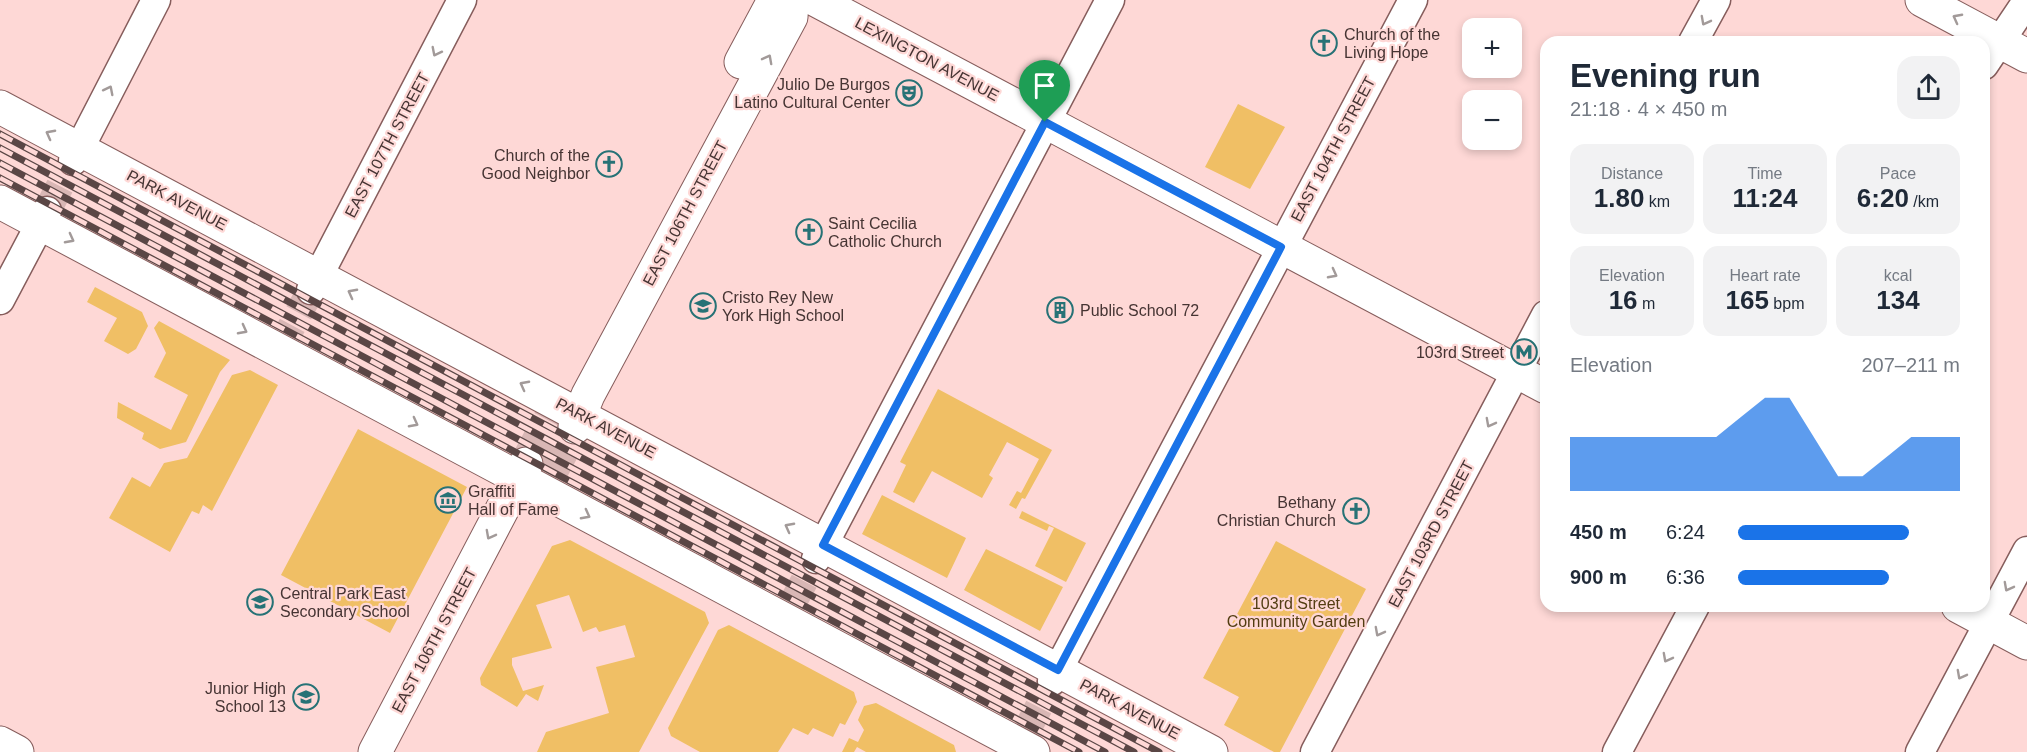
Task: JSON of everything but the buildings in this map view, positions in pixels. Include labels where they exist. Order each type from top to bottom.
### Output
[{"type":"main road","name":"EAST 106TH STREET","points":[[566,415],[771,6],[778,0]]},
{"type":"main road","name":"EAST 106TH STREET","points":[[566,415],[593,385],[791,17],[792,0]]},
{"type":"main road","name":"LEXINGTON AVENUE","points":[[816,0],[1540,384]]},
{"type":"main road","points":[[1922,0],[1977,36]]},
{"type":"main road","points":[[1990,45],[2004,54]]},
{"type":"main road","name":"PARK AVENUE","points":[[0,107],[76,155],[819,552],[1055,675],[1211,752]]},
{"type":"main road","points":[[0,202],[44,217],[787,613],[1024,745]]},
{"type":"main road","name":"EAST 106TH STREET","points":[[375,752],[533,478]]},
{"type":"main road","name":"EAST 106TH STREET","points":[[399,752],[533,478]]},
{"type":"main road","points":[[1969,612],[2027,643]]},
{"type":"main road","points":[[0,743],[16,752]]},
{"type":"street","points":[[76,155],[156,0]]},
{"type":"street","name":"EAST 107TH STREET","points":[[315,283],[462,0]]},
{"type":"street","points":[[819,552],[1110,0]]},
{"type":"street","name":"EAST 104TH STREET","points":[[1055,675],[1413,0]]},
{"type":"street","points":[[1697,36],[1716,0]]},
{"type":"street","points":[[2004,54],[2027,1]]},
{"type":"street","points":[[0,300],[44,217]]},
{"type":"street","name":"EAST 103RD STREET","points":[[1316,752],[1540,327]]},
{"type":"street","points":[[1920,752],[2027,551]]},
{"type":"street","points":[[1617,752],[1692,612]]},
{"type":"green space","points":[[1238,104],[1285,127],[1250,189],[1205,167]]},
{"type":"green space","points":[[95,287],[142,312],[148,326],[136,349],[128,354],[104,341],[117,318],[87,302]]},
{"type":"green space","points":[[159,321],[230,360],[220,372],[186,442],[160,449],[142,439],[144,433],[117,418],[118,402],[171,430],[188,395],[154,377],[166,353],[154,328]]},
{"type":"green space","points":[[250,370],[278,385],[212,511],[203,505],[199,514],[192,511],[170,552],[109,518],[132,477],[150,487],[164,463],[187,458],[232,375]]},
{"type":"green space","points":[[938,389],[1052,450],[1025,499],[1022,498],[1016,509],[1009,505],[1017,491],[1021,493],[1039,459],[1007,442],[989,475],[993,478],[982,498],[932,471],[914,503],[893,492],[906,465],[900,462]]},
{"type":"green space","points":[[358,429],[467,487],[390,633],[281,575]]},
{"type":"green space","points":[[882,495],[966,538],[947,578],[862,534]]},
{"type":"green space","points":[[1022,511],[1086,543],[1066,582],[1035,566],[1054,528],[1049,526],[1047,531],[1019,518]]},
{"type":"green space","points":[[570,540],[705,612],[709,623],[639,752],[537,752],[546,732],[609,713],[596,667],[635,657],[625,625],[599,632],[596,627],[583,632],[569,595],[536,605],[552,648],[512,658],[512,665],[523,691],[544,685],[538,701],[526,694],[517,707],[481,685],[480,678],[552,546]]},
{"type":"green space","name":"103rd Street Community Garden","points":[[1276,541],[1366,589],[1280,752],[1274,752],[1224,725],[1239,697],[1203,678]]},
{"type":"green space","points":[[986,549],[1063,587],[1040,631],[964,590]]},
{"type":"green space","points":[[729,625],[854,692],[857,702],[845,725],[840,723],[833,737],[813,728],[808,735],[793,728],[778,752],[700,752],[671,736],[668,728],[718,630]]},
{"type":"green space","points":[[876,703],[954,745],[956,752],[866,752],[857,747],[854,752],[842,752],[849,738],[858,742],[864,730],[858,720],[864,706]]},
{"type":"tunnel","points":[[47,211],[73,161]]},
{"type":"tunnel","points":[[279,350],[311,290]]},
{"type":"tunnel","points":[[526,464],[552,415]]},
{"type":"tunnel","points":[[548,478],[575,427]]},
{"type":"tunnel","points":[[791,606],[816,559]]},
{"type":"tunnel","points":[[1026,732],[1052,681]]},
{"type":"railway","points":[[0,134],[1159,752]]},
{"type":"railway","points":[[0,148],[1134,752]]},
{"type":"railway","points":[[0,163],[1105,752]]},
{"type":"railway","points":[[0,178],[1079,752]]},
{"type":"place","name":"Church of the Living Hope","points":[[1324,43]]},
{"type":"place","name":"Julio De Burgos Latino Cultural Center","points":[[909,93]]},
{"type":"place","name":"Church of the Good Neighbor","points":[[609,164]]},
{"type":"place","name":"Saint Cecilia Catholic Church","points":[[809,232]]},
{"type":"place","name":"Cristo Rey New York High School","points":[[703,306]]},
{"type":"place","name":"Public School 72","points":[[1060,310]]},
{"type":"place","name":"103rd Street","points":[[1524,352]]},
{"type":"place","name":"Graffiti Hall of Fame","points":[[448,500]]},
{"type":"place","name":"Bethany Christian Church","points":[[1356,511]]},
{"type":"place","name":"Central Park East Secondary School","points":[[260,602]]},
{"type":"place","name":"Junior High School 13","points":[[306,697]]},
{"type":"route","points":[[1045,122],[1281,247],[1058,670],[823,545],[1045,122]]}]
